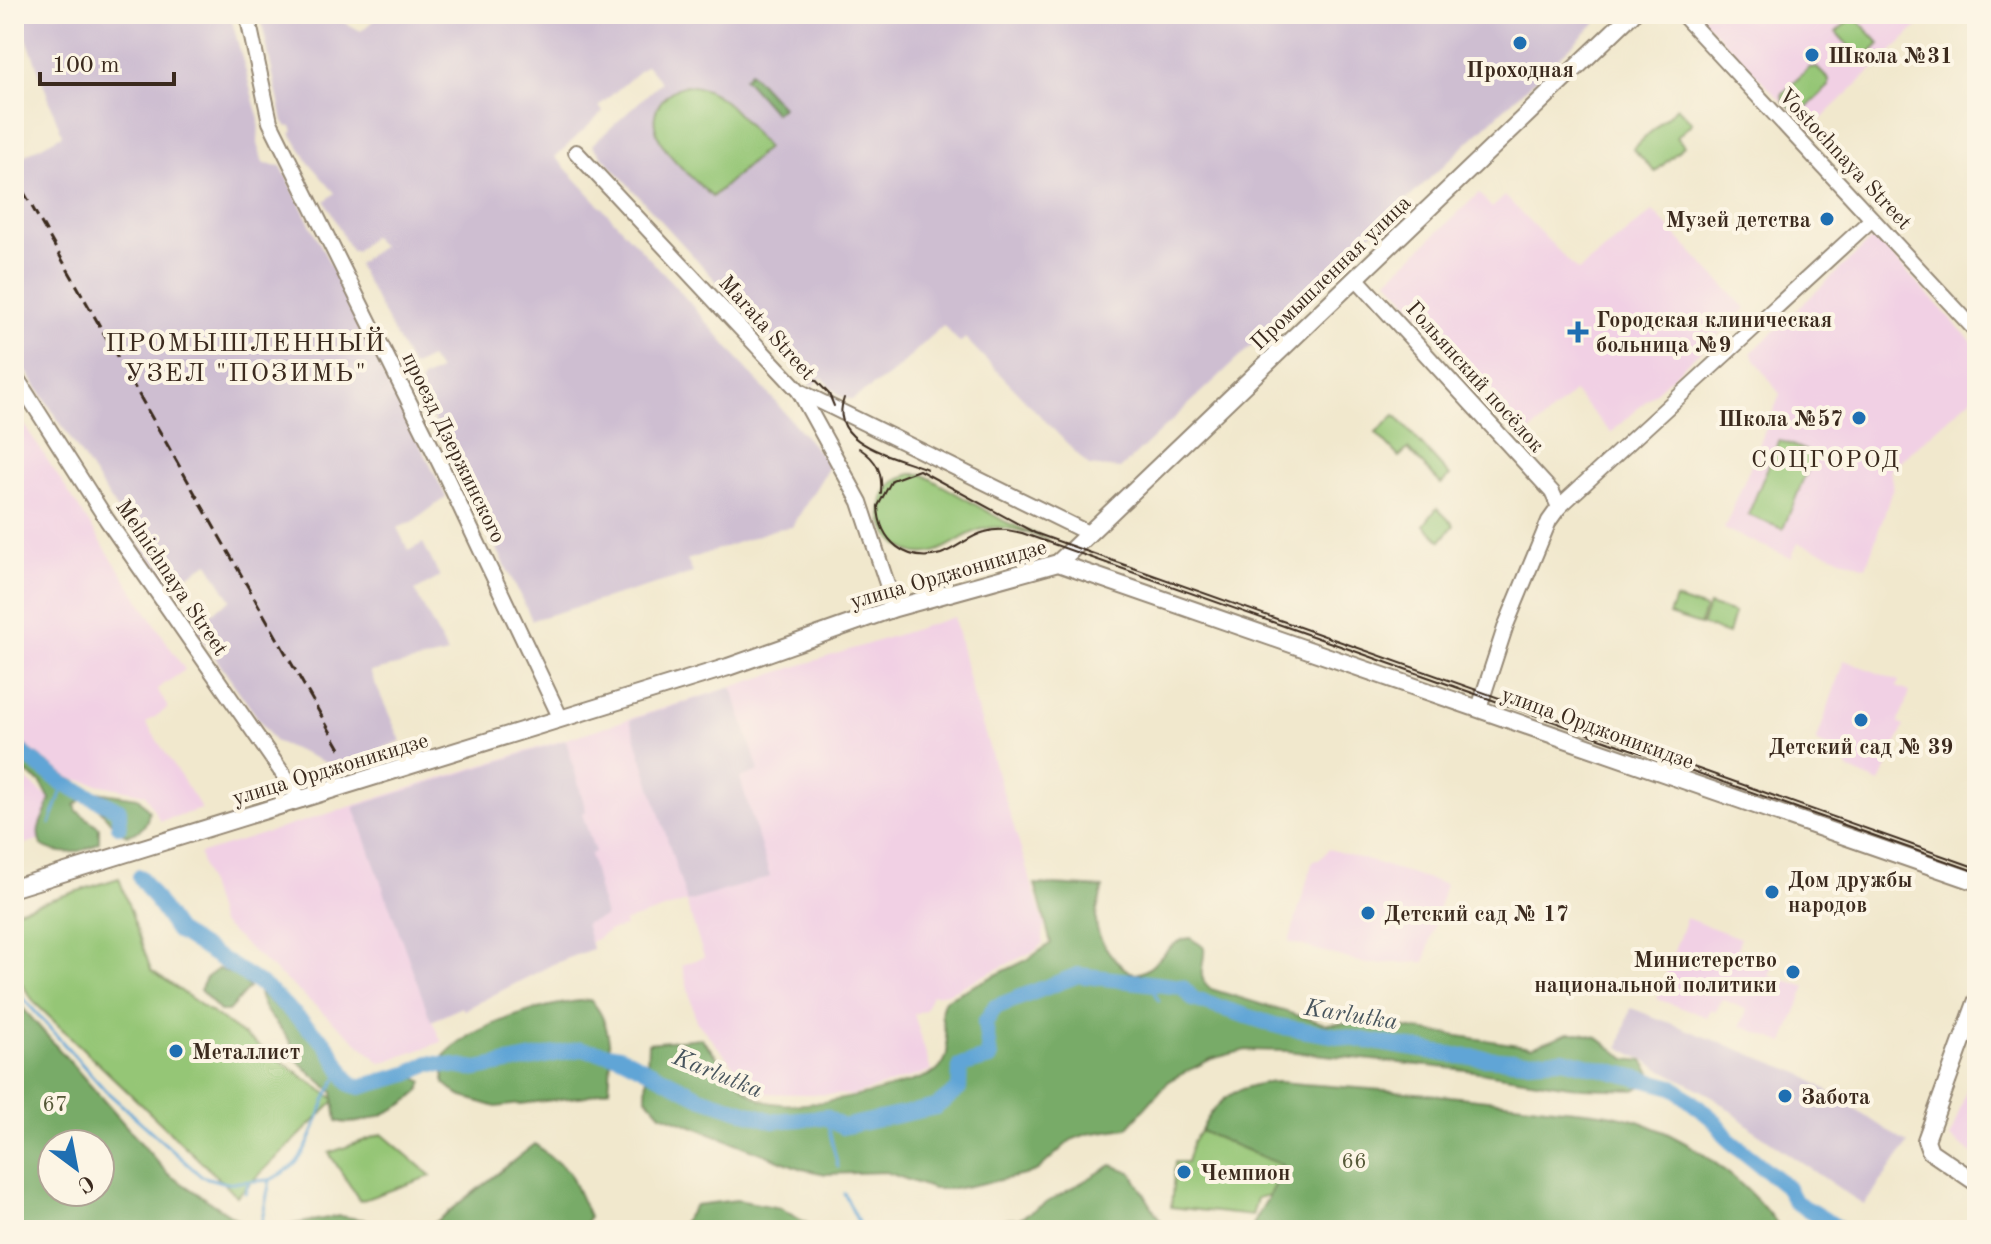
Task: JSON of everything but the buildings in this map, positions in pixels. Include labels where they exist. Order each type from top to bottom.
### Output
[{"type":"main road","name":"Промышленная улица","points":[[1058,563],[1632,14]]},
{"type":"main road","name":"улица Орджоникидзе","points":[[14,888],[728,667],[895,608],[1058,563],[1977,882]]},
{"type":"main road","points":[[1977,1000],[1928,1130],[1927,1147],[1977,1183]]},
{"type":"street","name":"проезд Дзержинского","points":[[247,14],[270,122],[441,466],[561,719]]},
{"type":"street","name":"Vostochnaya Street","points":[[1682,14],[1977,332]]},
{"type":"street","name":"Marata Street","points":[[576,152],[799,391],[860,502],[895,608]]},
{"type":"street","points":[[1479,708],[1506,625],[1549,521],[1559,507],[1872,219]]},
{"type":"street","name":"Гольянский посёлок","points":[[1356,278],[1552,492],[1559,507]]},
{"type":"street","name":"Melnichnaya Street","points":[[14,374],[107,520],[301,800]]},
{"type":"street","points":[[799,391],[1088,533]]},
{"type":"shaded area","points":[[18,14],[230,14],[259,120],[258,143],[262,160],[264,164],[281,166],[446,497],[414,521],[397,528],[409,551],[423,543],[440,577],[415,591],[448,654],[370,672],[401,741],[336,767],[274,741],[192,625],[231,600],[208,563],[168,588],[14,352],[14,161],[62,135]]},
{"type":"shaded area","points":[[260,14],[329,14],[361,31],[381,14],[1605,14],[1120,469],[1089,466],[965,338],[960,343],[943,325],[895,371],[852,400],[840,396],[822,377],[812,386],[592,145],[661,82],[646,65],[599,106],[603,112],[555,157],[676,287],[830,465],[792,527],[776,529],[687,560],[693,573],[532,620],[419,390],[422,379],[439,371],[430,358],[412,367],[357,264],[382,246],[372,236],[356,251],[351,251],[325,201],[335,193],[309,163],[291,133],[294,132],[292,126],[287,127],[283,121]]},
{"type":"shaded area","name":"Школа №31","points":[[1916,14],[1923,21],[1810,130],[1698,15]]},
{"type":"shaded area","name":"Городская клиническая больница №9","points":[[1479,193],[1492,208],[1505,196],[1578,271],[1653,211],[1746,309],[1611,433],[1574,392],[1528,434],[1388,279]]},
{"type":"shaded area","name":"Школа №57","points":[[1874,237],[1977,347],[1977,393],[1890,470],[1893,489],[1866,567],[1798,543],[1791,558],[1724,529],[1780,395],[1751,353]]},
{"type":"shaded area","points":[[14,409],[185,670],[157,689],[168,708],[146,723],[202,809],[160,821],[145,794],[68,778],[14,738]]},
{"type":"shaded area","points":[[954,617],[971,689],[1044,924],[1043,943],[1036,950],[948,993],[932,995],[925,1010],[914,1014],[931,1071],[853,1095],[757,1093],[696,1021],[682,965],[704,957],[686,902],[624,922],[625,927],[608,931],[591,942],[592,949],[553,964],[464,1010],[462,1007],[432,1021],[442,1042],[381,1063],[220,923],[199,854]]},
{"type":"shaded area","name":"Детский сад № 39","points":[[1844,660],[1899,681],[1897,687],[1910,692],[1898,723],[1904,726],[1880,783],[1849,770],[1846,764],[1849,755],[1816,743]]},
{"type":"shaded area","points":[[732,687],[759,771],[740,778],[770,877],[687,902],[630,720]]},
{"type":"shaded area","points":[[566,740],[586,811],[582,814],[595,852],[590,854],[605,917],[585,923],[592,949],[553,964],[464,1010],[462,1007],[431,1021],[354,807]]},
{"type":"shaded area","points":[[14,770],[65,811],[56,835],[14,847]]},
{"type":"shaded area","name":"Детский сад № 17","points":[[1329,849],[1445,884],[1425,962],[1367,964],[1289,942],[1313,860],[1320,859]]},
{"type":"shaded area","points":[[1686,918],[1740,938],[1737,953],[1773,965],[1769,976],[1806,986],[1784,1043],[1741,1026],[1747,1010],[1722,999],[1716,1011],[1711,1009],[1707,1017],[1657,999]]},
{"type":"shaded area","points":[[1631,1008],[1802,1074],[1908,1144],[1864,1205],[1756,1132],[1714,1097],[1619,1047]]},
{"type":"shaded area","points":[[1972,1074],[1977,1077],[1977,1157],[1950,1138]]},
{"type":"green space","points":[[1854,16],[1880,44],[1862,61],[1836,32]]},
{"type":"green space","points":[[1816,67],[1829,80],[1829,86],[1802,112],[1795,112],[1783,100],[1782,94],[1809,68]]},
{"type":"green space","points":[[750,72],[782,107],[775,113],[744,78]]},
{"type":"green space","points":[[686,85],[699,87],[722,99],[767,148],[712,197],[670,155],[656,129],[655,116],[660,103],[671,92]]},
{"type":"green space","points":[[1677,107],[1692,123],[1677,137],[1684,146],[1655,172],[1633,149]]},
{"type":"green space","points":[[1395,415],[1450,476],[1441,484],[1408,449],[1399,457],[1376,433]]},
{"type":"green space","points":[[1779,440],[1814,454],[1783,529],[1748,515]]},
{"type":"green space","points":[[922,474],[1006,522],[1049,540],[1017,530],[992,528],[974,532],[930,553],[909,551],[888,534],[882,510],[883,498],[889,488],[898,479]]},
{"type":"green space","points":[[1437,508],[1454,525],[1441,541],[1424,525]]},
{"type":"green space","points":[[1675,599],[1705,609],[1700,625],[1669,615]]},
{"type":"green space","points":[[1709,605],[1734,613],[1728,634],[1702,625]]},
{"type":"green space","points":[[14,738],[68,778],[96,792],[138,798],[149,810],[145,824],[140,830],[127,835],[97,806],[84,798],[75,805],[77,811],[99,827],[99,842],[85,850],[70,852],[55,851],[41,845],[38,832],[50,799],[41,783],[14,764]]},
{"type":"green space","name":"Металлист","points":[[119,878],[151,970],[336,1100],[237,1196],[35,1003],[14,973],[14,911]]},
{"type":"green space","points":[[1035,884],[1103,888],[1096,915],[1099,935],[1114,959],[1135,974],[1150,967],[1174,944],[1190,938],[1204,947],[1202,974],[1211,989],[1326,1024],[1365,1022],[1532,1047],[1568,1033],[1581,1033],[1597,1037],[1626,1059],[1643,1061],[1651,1073],[1650,1080],[1635,1090],[1582,1088],[1466,1070],[1287,1051],[1246,1050],[1211,1059],[1170,1080],[1127,1128],[1087,1134],[1071,1140],[1038,1170],[1025,1175],[954,1189],[933,1189],[886,1172],[826,1174],[802,1169],[661,1114],[646,1097],[648,1043],[701,1038],[741,1085],[756,1097],[772,1103],[818,1103],[846,1098],[898,1086],[936,1072],[947,1053],[942,1016],[946,999],[1027,960],[1051,943]]},
{"type":"green space","points":[[218,969],[241,977],[249,988],[228,1011],[220,1011],[200,990],[206,978]]},
{"type":"green space","points":[[259,992],[323,1049],[343,1082],[360,1092],[415,1077],[423,1082],[419,1092],[369,1120],[337,1121],[333,1092],[295,1059],[289,1041],[261,1002]]},
{"type":"green space","name":"67","points":[[14,998],[168,1174],[253,1230],[14,1230]]},
{"type":"green space","points":[[590,1000],[598,1009],[607,1030],[611,1066],[609,1089],[586,1096],[496,1107],[460,1096],[444,1083],[444,1056],[473,1034],[511,1017]]},
{"type":"green space","name":"66","points":[[1278,1082],[1479,1099],[1624,1117],[1667,1133],[1704,1155],[1739,1182],[1781,1230],[1251,1230],[1276,1184],[1282,1165],[1201,1131],[1214,1109],[1232,1094],[1253,1085]]},
{"type":"green space","points":[[1201,1131],[1282,1165],[1274,1194],[1257,1198],[1252,1216],[1171,1207],[1175,1162],[1187,1162],[1193,1141]]},
{"type":"green space","points":[[382,1134],[431,1176],[360,1201],[329,1153]]},
{"type":"green space","points":[[535,1144],[569,1172],[589,1216],[584,1230],[261,1230],[339,1216],[427,1229]]},
{"type":"green space","points":[[1112,1165],[1131,1172],[1166,1230],[991,1230],[1006,1219],[1018,1219]]},
{"type":"green space","points":[[737,1200],[780,1208],[818,1230],[678,1230],[695,1205]]},
{"type":"waterway","name":"Karlutka","points":[[14,747],[64,784],[119,810],[119,826]]},
{"type":"waterway","points":[[50,824],[64,784]]},
{"type":"waterway","name":"Karlutka","points":[[140,877],[177,931],[265,987],[327,1045],[350,1084],[360,1087],[408,1074],[429,1063],[477,1069],[581,1049],[620,1056],[700,1097],[773,1121],[826,1117],[842,1127],[936,1107],[959,1089],[960,1066],[990,1058],[985,1023],[995,1007],[1078,975],[1182,987],[1193,999],[1278,1026],[1458,1056],[1526,1061],[1563,1059],[1673,1087],[1714,1120],[1730,1141],[1786,1186],[1794,1201],[1842,1230]]},
{"type":"waterway","points":[[1150,985],[1159,1001]]},
{"type":"waterway","points":[[14,988],[105,1090],[201,1176],[225,1183],[270,1180]]},
{"type":"waterway","points":[[260,1230],[270,1180],[291,1168],[303,1153],[341,1073]]},
{"type":"waterway","points":[[826,1117],[838,1167]]},
{"type":"waterway","points":[[245,1193],[248,1184]]},
{"type":"waterway","points":[[844,1193],[862,1230]]},
{"type":"tram line","points":[[808,372],[829,394],[834,406]]},
{"type":"tram line","points":[[844,398],[841,414],[845,427],[854,437],[882,453],[927,469]]},
{"type":"tram line","points":[[859,448],[878,467],[881,494]]},
{"type":"tram line","points":[[1977,868],[1035,533],[919,470],[892,480],[878,506],[883,530],[889,539],[897,547],[917,556],[941,554],[973,536],[990,531],[1022,533],[1977,872]]},
{"type":"railway","points":[[14,175],[343,754]]},
{"type":"place","name":"Проходная","points":[[1520,43]]},
{"type":"place","name":"Школа №31","points":[[1812,55]]},
{"type":"place","name":"Музей детства","points":[[1827,219]]},
{"type":"place","name":"Городская клиническая больница №9","points":[[1578,332]]},
{"type":"place","name":"Школа №57","points":[[1859,418]]},
{"type":"place","name":"Детский сад № 39","points":[[1861,720]]},
{"type":"place","name":"Дом дружбы народов","points":[[1772,892]]},
{"type":"place","name":"Детский сад № 17","points":[[1368,913]]},
{"type":"place","name":"Министерство национальной политики","points":[[1793,972]]},
{"type":"place","name":"Металлист","points":[[176,1051]]},
{"type":"place","name":"Забота","points":[[1785,1096]]},
{"type":"place","name":"Чемпион","points":[[1184,1172]]},
{"type":"district","name":"ПРОМЫШЛЕННЫЙ УЗЕЛ \"ПОЗИМЬ\"","points":[[246,357]]},
{"type":"district","name":"СОЦГОРОД","points":[[1826,459]]}]
